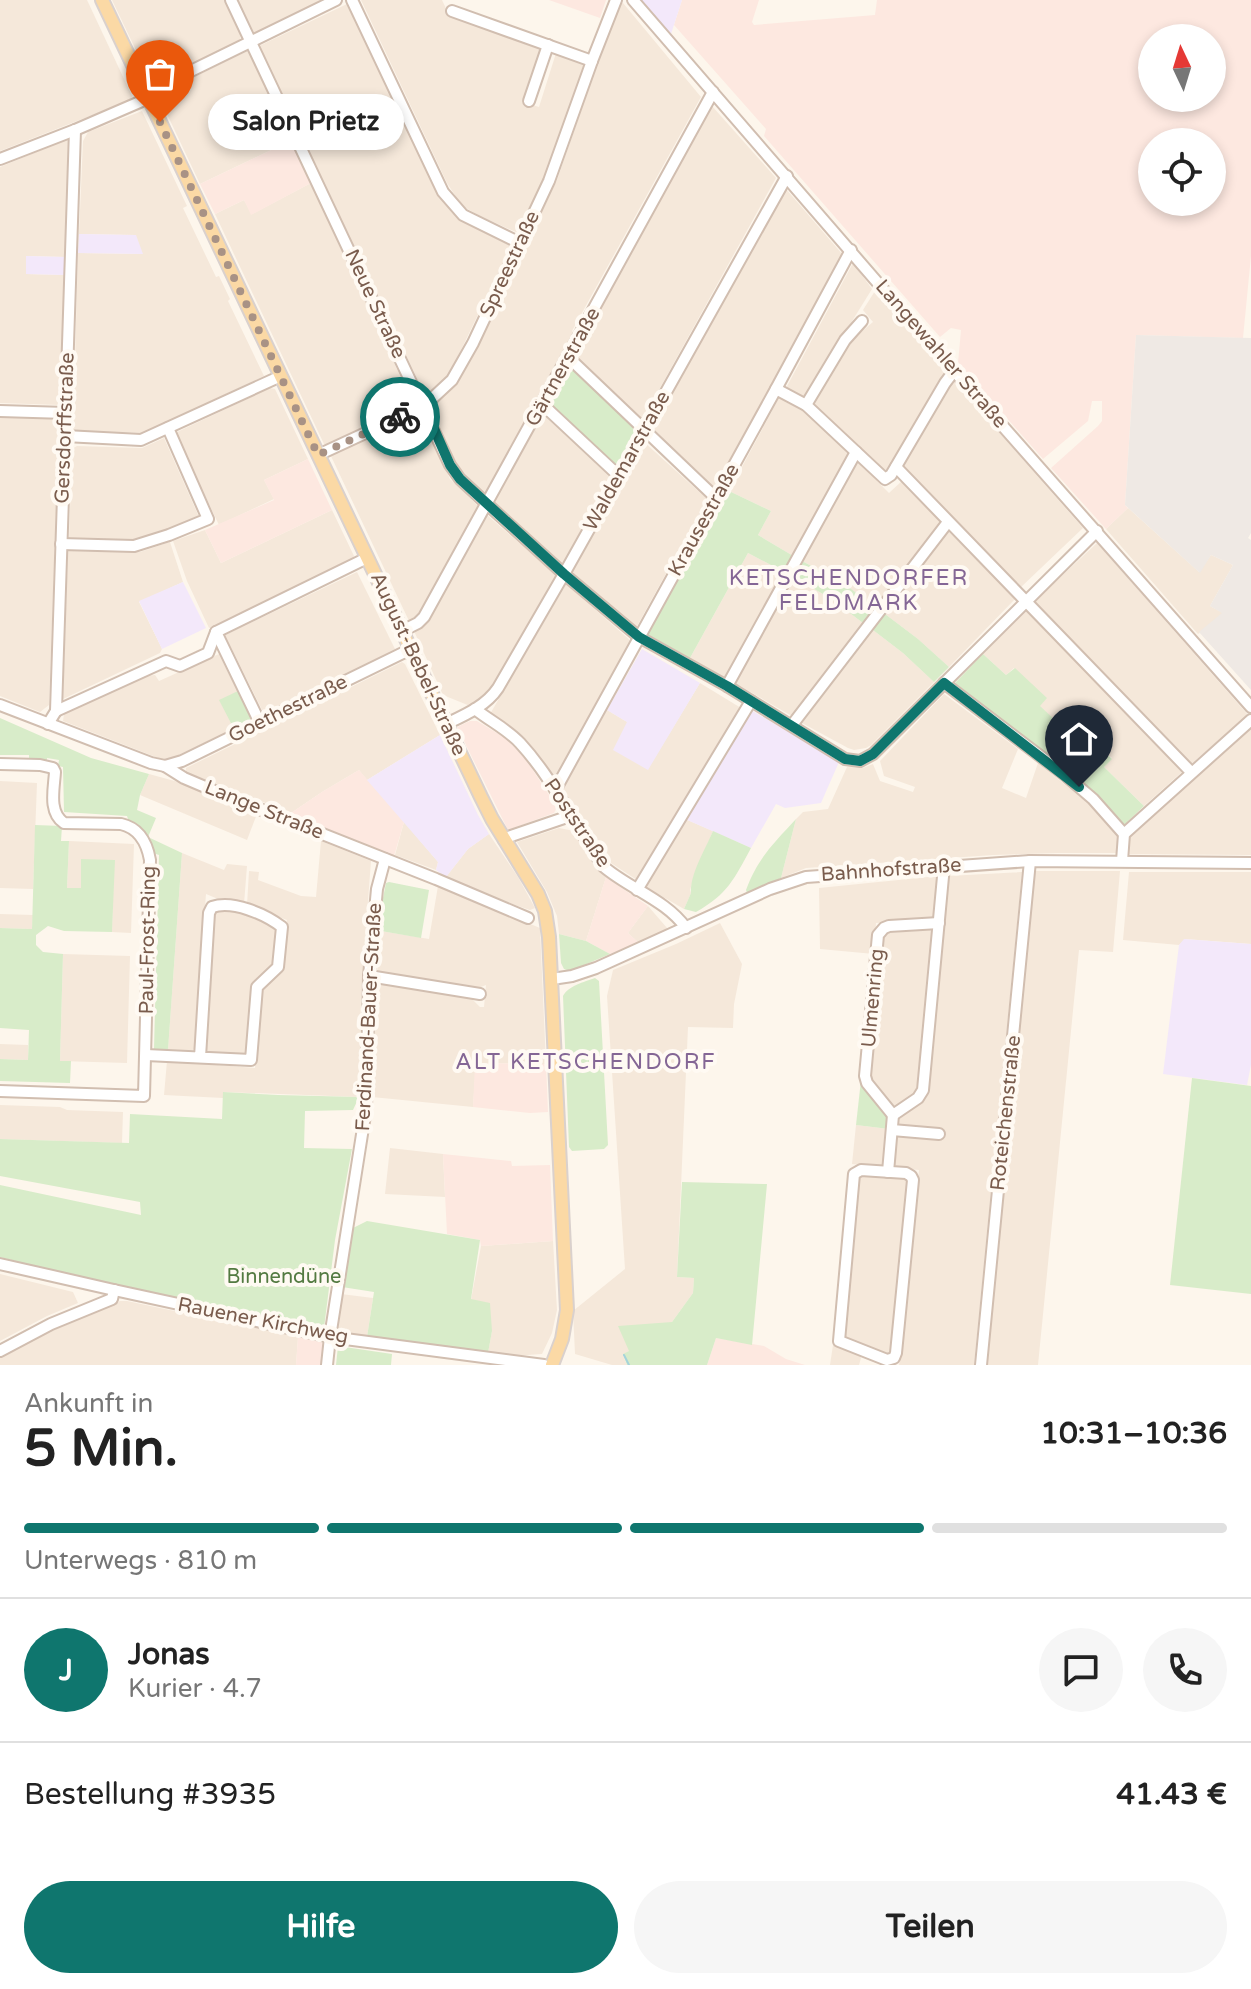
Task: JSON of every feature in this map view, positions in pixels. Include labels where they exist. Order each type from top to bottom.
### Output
[{"type":"main road","name":"August-Bebel-Straße","points":[[102,0],[492,819],[538,894],[545,911],[552,979],[567,1310],[562,1339],[552,1365]]},
{"type":"street","name":"Neue Straße","points":[[231,0],[450,465],[460,479],[639,637],[727,686],[845,759],[860,761],[873,754],[944,683]]},
{"type":"street","points":[[0,159],[75,130],[147,96],[336,0]]},
{"type":"street","points":[[352,0],[443,192],[463,215],[520,243]]},
{"type":"street","name":"Spreestraße","points":[[318,455],[424,406],[452,380],[473,343],[549,181],[616,0]]},
{"type":"street","name":"Langewahler Straße","points":[[633,0],[954,371],[1251,707]]},
{"type":"street","points":[[452,11],[592,61]]},
{"type":"street","points":[[529,101],[548,45]]},
{"type":"street","name":"Gärtnerstraße","points":[[402,631],[424,617],[713,92]]},
{"type":"street","name":"Gersdorffstraße","points":[[48,724],[56,711],[75,130]]},
{"type":"street","name":"Waldemarstraße","points":[[446,724],[493,696],[787,176]]},
{"type":"street","name":"Krausestraße","points":[[554,787],[558,785],[851,250]]},
{"type":"street","points":[[806,405],[845,340],[862,321]]},
{"type":"street","points":[[568,357],[716,498]]},
{"type":"street","points":[[776,389],[806,405],[885,479],[891,475],[954,371]]},
{"type":"street","points":[[65,436],[141,440],[281,376]]},
{"type":"street","points":[[542,404],[619,476]]},
{"type":"street","points":[[0,411],[66,413]]},
{"type":"street","points":[[61,544],[134,546],[208,519],[168,428]]},
{"type":"street","points":[[727,686],[856,452]]},
{"type":"street","points":[[896,467],[1191,772]]},
{"type":"street","points":[[792,725],[948,522]]},
{"type":"street","points":[[1097,531],[944,683],[1065,775],[1093,799],[1124,834]]},
{"type":"street","points":[[56,711],[166,661],[180,666],[208,653],[216,632],[367,558]]},
{"type":"street","points":[[216,632],[260,723]]},
{"type":"street","name":"Goethestraße","points":[[165,766],[182,761],[411,649]]},
{"type":"street","points":[[637,890],[751,701]]},
{"type":"street","name":"Lange Straße","points":[[0,705],[165,766],[224,795],[528,918]]},
{"type":"street","name":"Poststraße","points":[[475,709],[512,734],[541,768],[604,867],[667,908],[686,928]]},
{"type":"street","points":[[1122,861],[1124,834],[1251,720]]},
{"type":"street","name":"Paul-Frost-Ring","points":[[0,764],[53,768],[53,809],[57,819],[64,823],[121,824],[136,830],[144,841],[150,860],[144,1096],[0,1091]]},
{"type":"street","points":[[504,840],[570,814]]},
{"type":"street","name":"Ferdinand-Bauer-Straße","points":[[327,1365],[366,1109],[369,976],[377,889],[385,859]]},
{"type":"street","name":"Bahnhofstraße","points":[[552,979],[596,968],[788,881],[806,877],[1030,861],[1251,863]]},
{"type":"street","name":"Roteichenstraße","points":[[981,1365],[1030,861]]},
{"type":"street","points":[[888,1172],[893,1115],[918,1098],[923,1090],[944,866]]},
{"type":"street","points":[[146,1055],[251,1060],[257,987],[278,967],[282,927],[270,918],[245,908],[218,905],[212,907],[209,913],[200,1057]]},
{"type":"street","name":"Ulmenring","points":[[893,1115],[867,1083],[865,1076],[878,935],[889,926],[939,923]]},
{"type":"street","points":[[369,976],[480,994]]},
{"type":"street","points":[[892,1130],[939,1134]]},
{"type":"street","points":[[861,1170],[906,1173],[913,1180],[896,1353],[894,1358],[887,1360],[865,1353],[842,1344],[838,1337],[854,1174],[861,1170]]},
{"type":"street","name":"Rauener Kirchweg","points":[[0,1264],[330,1337],[544,1365]]},
{"type":"street","points":[[0,1351],[51,1324],[112,1299],[114,1290]]},
{"type":"street","points":[[861,1365],[865,1353]]},
{"type":"shaded area","points":[[0,0],[87,0],[132,96],[131,100],[0,151]]},
{"type":"shaded area","points":[[112,0],[224,0],[241,36],[238,45],[153,86]]},
{"type":"shaded area","points":[[238,0],[324,0],[254,34]]},
{"type":"shaded area","points":[[361,0],[442,0],[450,17],[544,49],[526,103],[539,107],[557,50],[585,61],[542,184],[518,233],[480,216],[458,200],[447,183]]},
{"type":"shaded area","points":[[549,0],[606,0],[600,18]]},
{"type":"shaded area","points":[[641,0],[682,0],[671,34]]},
{"type":"shaded area","points":[[682,0],[759,0],[752,22],[754,25],[875,15],[877,0],[1251,0],[1251,256],[1243,338],[1136,335],[1125,505],[1128,508],[1106,529],[1051,468],[1102,421],[1102,401],[1092,401],[1088,421],[1043,459],[958,363],[961,330],[951,328],[940,337],[764,136],[766,129],[674,25]]},
{"type":"shaded area","points":[[623,3],[701,97],[572,331],[576,335],[487,497],[458,466],[430,408],[456,385],[476,351],[557,180],[618,4]]},
{"type":"shaded area","points":[[347,4],[439,196],[458,218],[511,246],[448,377],[425,395],[259,46]]},
{"type":"shaded area","points":[[249,50],[290,141],[200,184],[158,95]]},
{"type":"shaded area","points":[[712,106],[776,178],[644,417],[640,417],[575,355]]},
{"type":"shaded area","points":[[142,111],[187,206],[183,208],[216,277],[219,276],[264,376],[143,433],[75,431],[78,253],[142,254],[135,235],[79,234],[83,141],[88,132]]},
{"type":"shaded area","points":[[68,139],[66,257],[27,256],[26,274],[65,275],[60,405],[0,403],[0,167]]},
{"type":"shaded area","points":[[290,141],[311,183],[251,215],[244,200],[215,214],[200,184]]},
{"type":"shaded area","points":[[311,183],[414,406],[329,445],[324,444],[215,214],[244,200],[252,214]]},
{"type":"shaded area","points":[[786,189],[843,255],[714,489],[652,429]]},
{"type":"shaded area","points":[[79,234],[136,235],[143,254],[78,253]]},
{"type":"shaded area","points":[[26,256],[66,257],[65,275],[26,274]]},
{"type":"shaded area","points":[[853,263],[872,289],[803,400],[785,390]]},
{"type":"shaded area","points":[[875,291],[947,373],[890,472],[885,474],[811,403],[845,346],[873,322],[863,310]]},
{"type":"shaded area","points":[[1136,335],[1251,338],[1251,533],[1248,538],[1251,540],[1251,690],[1199,632],[1222,613],[1210,606],[1233,565],[1211,555],[1200,573],[1125,505]]},
{"type":"shaded area","points":[[953,380],[1083,528],[1019,589],[900,466]]},
{"type":"shaded area","points":[[270,388],[275,389],[308,459],[264,480],[274,499],[219,525],[175,433]]},
{"type":"shaded area","points":[[779,398],[806,413],[850,456],[795,557],[758,535],[771,511],[729,491]]},
{"type":"shaded area","points":[[542,411],[610,476],[563,564],[495,499]]},
{"type":"shaded area","points":[[420,413],[450,479],[481,509],[419,618],[410,623],[330,454]]},
{"type":"shaded area","points":[[0,417],[55,418],[59,423],[49,705],[40,712],[0,696]]},
{"type":"shaded area","points":[[164,438],[199,517],[137,540],[69,540],[72,449],[77,446],[142,448]]},
{"type":"shaded area","points":[[644,442],[707,499],[636,628],[572,572]]},
{"type":"shaded area","points":[[308,459],[332,510],[221,563],[205,530],[274,500],[264,480]]},
{"type":"shaded area","points":[[858,462],[889,493],[902,481],[940,522],[875,607],[842,582],[802,561]]},
{"type":"shaded area","points":[[1128,508],[1199,572],[1211,555],[1233,565],[1210,606],[1223,613],[1198,634],[1106,529]]},
{"type":"shaded area","points":[[332,510],[354,556],[352,560],[209,628],[173,541],[205,530],[221,563]]},
{"type":"shaded area","points":[[486,514],[556,575],[493,689],[470,706],[443,695],[414,631],[427,621]]},
{"type":"shaded area","points":[[948,531],[1015,599],[949,667],[885,614]]},
{"type":"shaded area","points":[[170,542],[183,582],[139,602],[162,649],[160,653],[63,699],[68,551],[140,552]]},
{"type":"shaded area","points":[[1097,543],[1248,715],[1191,764],[1033,603]]},
{"type":"shaded area","points":[[748,553],[786,573],[726,678],[690,658]]},
{"type":"shaded area","points":[[357,572],[395,649],[268,713],[263,712],[225,635]]},
{"type":"shaded area","points":[[793,577],[830,598],[863,623],[790,715],[735,683]]},
{"type":"shaded area","points":[[183,582],[206,628],[162,649],[139,601]]},
{"type":"shaded area","points":[[566,584],[631,641],[556,779],[519,734],[490,714]]},
{"type":"shaded area","points":[[1026,610],[1183,771],[1144,806],[1104,767],[1112,758],[1079,728],[1071,735],[1039,706],[1046,698],[1014,668],[1006,675],[983,654]]},
{"type":"shaded area","points":[[873,630],[934,682],[871,745],[854,750],[802,723]]},
{"type":"shaded area","points":[[642,649],[700,683],[648,770],[613,750],[627,722],[607,710]]},
{"type":"shaded area","points":[[219,654],[250,721],[166,761],[63,721],[64,714],[145,676],[155,675],[159,681]]},
{"type":"shaded area","points":[[402,662],[440,735],[367,780],[359,770],[291,813],[186,772],[186,768]]},
{"type":"shaded area","points":[[700,683],[741,708],[637,880],[605,859],[562,790],[607,710],[627,722],[648,769]]},
{"type":"shaded area","points":[[944,694],[1018,749],[1002,788],[1026,798],[1038,763],[1118,832],[1118,853],[993,855],[806,868],[781,878],[796,819],[803,812],[828,809],[847,767],[863,768],[873,764],[880,781],[913,792],[915,787],[884,776],[880,761]]},
{"type":"shaded area","points":[[751,710],[839,762],[821,803],[785,808],[776,804],[751,848],[685,819]]},
{"type":"shaded area","points":[[477,721],[507,739],[527,761],[557,807],[554,813],[508,830],[457,727]]},
{"type":"shaded area","points":[[1251,726],[1251,855],[1129,854],[1130,834]]},
{"type":"shaded area","points":[[440,735],[489,834],[468,849],[446,877],[436,870],[438,862],[367,780]]},
{"type":"shaded area","points":[[359,770],[404,822],[394,856],[291,816],[322,792]]},
{"type":"shaded area","points":[[149,774],[182,783],[257,814],[247,840],[140,795]]},
{"type":"shaded area","points":[[0,781],[37,783],[33,889],[0,888]]},
{"type":"shaded area","points":[[685,819],[713,831],[684,909],[646,887]]},
{"type":"shaded area","points":[[404,822],[438,862],[436,870],[395,855]]},
{"type":"shaded area","points":[[559,828],[574,831],[606,877],[586,941],[559,934],[557,916],[547,892],[517,842]]},
{"type":"shaded area","points":[[489,834],[535,908],[530,910],[515,905],[446,877],[468,849]]},
{"type":"shaded area","points":[[69,841],[134,844],[131,933],[112,932],[114,860],[81,888],[67,888]]},
{"type":"shaded area","points":[[321,841],[371,861],[361,994],[359,1097],[224,1092],[223,1098],[164,1095],[167,1061],[255,1068],[261,990],[282,970],[287,920],[247,905],[249,871],[259,872],[258,880],[301,896],[316,897]]},
{"type":"shaded area","points":[[182,853],[224,870],[227,864],[247,866],[244,904],[223,901],[206,894],[194,1049],[191,1051],[168,1050]]},
{"type":"shaded area","points":[[1035,871],[1120,871],[1113,952],[1079,950],[1038,1365],[987,1365]]},
{"type":"shaded area","points":[[1022,872],[974,1365],[899,1365],[919,1170],[898,1168],[894,1164],[897,1137],[941,1139],[942,1131],[900,1127],[898,1124],[899,1117],[926,1098],[948,876]]},
{"type":"shaded area","points":[[1129,872],[1251,872],[1251,944],[1185,939],[1179,945],[1123,940]]},
{"type":"shaded area","points":[[938,876],[935,917],[932,920],[876,923],[874,954],[820,949],[819,888]]},
{"type":"shaded area","points":[[606,877],[648,906],[628,933],[639,943],[610,954],[586,941]]},
{"type":"shaded area","points":[[438,886],[540,928],[546,1064],[476,1063],[473,1107],[372,1097],[376,981],[470,997],[484,1007],[486,985],[473,990],[377,974],[381,931],[429,939]]},
{"type":"shaded area","points":[[648,906],[667,930],[639,943],[628,933]]},
{"type":"shaded area","points":[[218,909],[254,916],[276,928],[274,965],[252,984],[246,1054],[242,1057],[209,1055],[205,1052],[214,912]]},
{"type":"shaded area","points":[[0,914],[33,915],[32,929],[0,928]]},
{"type":"shaded area","points":[[720,923],[742,964],[733,1028],[688,1027],[677,1277],[694,1278],[693,1293],[672,1322],[623,1355],[627,1365],[612,1365],[575,1354],[573,1311],[625,1269],[607,996],[613,970]]},
{"type":"shaded area","points":[[931,930],[916,1092],[895,1108],[888,1107],[868,1080],[883,936],[886,933]]},
{"type":"shaded area","points":[[1184,939],[1251,944],[1251,1065],[1247,1085],[1163,1074],[1179,945]]},
{"type":"shaded area","points":[[63,954],[130,956],[127,1063],[60,1061]]},
{"type":"shaded area","points":[[0,1044],[28,1045],[28,1060],[0,1059]]},
{"type":"shaded area","points":[[475,1063],[546,1064],[548,1112],[473,1107]]},
{"type":"shaded area","points":[[0,1105],[123,1112],[122,1143],[0,1139]]},
{"type":"shaded area","points":[[856,1125],[889,1129],[886,1164],[882,1167],[852,1164]]},
{"type":"shaded area","points":[[390,1148],[443,1154],[445,1197],[385,1194]]},
{"type":"shaded area","points":[[443,1154],[511,1161],[512,1166],[550,1165],[553,1241],[481,1246],[480,1240],[447,1234]]},
{"type":"shaded area","points":[[862,1173],[907,1176],[909,1182],[891,1351],[887,1354],[843,1338],[858,1176]]},
{"type":"shaded area","points":[[553,1241],[557,1310],[552,1333],[542,1354],[513,1356],[488,1353],[492,1331],[471,1300],[481,1246]]},
{"type":"shaded area","points":[[0,1274],[73,1292],[78,1303],[0,1341]]},
{"type":"shaded area","points":[[341,1294],[373,1298],[367,1337],[337,1333]]},
{"type":"shaded area","points":[[120,1301],[298,1337],[296,1365],[0,1365],[0,1358],[31,1340]]},
{"type":"shaded area","points":[[298,1337],[323,1344],[321,1365],[296,1365]]},
{"type":"shaded area","points":[[716,1338],[764,1346],[786,1359],[805,1365],[707,1365]]},
{"type":"shaded area","points":[[833,1345],[859,1354],[859,1365],[830,1365]]},
{"type":"green space","points":[[570,368],[639,432],[621,464],[613,464],[548,402]]},
{"type":"green space","points":[[726,491],[771,511],[758,535],[795,557],[786,573],[748,553],[690,658],[647,634]]},
{"type":"green space","points":[[798,561],[842,582],[875,607],[863,623],[830,598],[793,577],[791,574]]},
{"type":"green space","points":[[885,614],[949,667],[934,682],[873,630]]},
{"type":"green space","points":[[983,654],[1006,675],[1015,668],[1047,698],[1040,706],[1071,735],[1079,728],[1112,759],[1104,767],[1144,806],[1124,825],[1063,769],[955,683]]},
{"type":"green space","points":[[238,691],[251,718],[234,729],[219,700]]},
{"type":"green space","points":[[0,718],[91,758],[149,774],[137,810],[156,818],[148,837],[182,853],[168,1050],[165,1052],[154,1049],[159,855],[153,853],[127,816],[64,812],[63,767],[58,766],[59,760],[47,758],[47,763],[29,761],[29,755],[0,755]]},
{"type":"green space","points":[[796,819],[781,878],[747,893],[761,860]]},
{"type":"green space","points":[[35,825],[62,826],[61,841],[69,841],[67,888],[81,888],[81,859],[115,860],[112,932],[64,931],[48,926],[36,935],[36,945],[43,952],[63,954],[60,1061],[71,1061],[70,1083],[0,1081],[0,1059],[28,1060],[29,1030],[0,1028],[0,928],[32,929]]},
{"type":"green space","points":[[713,831],[751,848],[735,877],[716,899],[696,912],[684,909],[695,870]]},
{"type":"green space","points":[[386,883],[429,890],[421,938],[381,931],[382,903]]},
{"type":"green space","points":[[559,934],[586,941],[610,954],[570,971],[564,969]]},
{"type":"green space","points":[[595,978],[599,981],[608,1145],[604,1149],[572,1151],[569,1147],[563,996],[572,987]]},
{"type":"green space","points":[[1192,1078],[1251,1086],[1251,1294],[1170,1285]]},
{"type":"green space","points":[[861,1080],[889,1118],[889,1129],[856,1125]]},
{"type":"green space","name":"Binnendüne","points":[[223,1092],[359,1097],[353,1110],[305,1111],[304,1148],[352,1149],[335,1240],[324,1328],[320,1330],[100,1283],[0,1257],[0,1185],[141,1215],[140,1202],[0,1176],[0,1139],[129,1143],[130,1114],[222,1119]]},
{"type":"green space","points":[[682,1182],[767,1184],[752,1345],[716,1338],[707,1365],[627,1365],[623,1354],[629,1351],[618,1326],[672,1322],[693,1293],[694,1278],[677,1277]]},
{"type":"green space","points":[[367,1221],[480,1240],[471,1299],[490,1303],[492,1331],[488,1353],[367,1337],[374,1292],[342,1287],[353,1228]]},
{"type":"green space","points":[[338,1346],[392,1354],[391,1365],[336,1365]]},
{"type":"waterway","points":[[624,1355],[629,1365]]},
{"type":"way so far","points":[[160,122],[318,455],[400,417]]},
{"type":"place","name":"Salon Prietz","points":[[160,122]]},
{"type":"district","name":"KETSCHENDORFER FELDMARK","points":[[849,590]]},
{"type":"district","name":"ALT KETSCHENDORF","points":[[586,1062]]},
{"type":"route","points":[[400,417],[424,406],[450,465],[460,479],[639,637],[727,686],[845,759],[860,761],[873,754],[944,683],[1079,787]]}]
